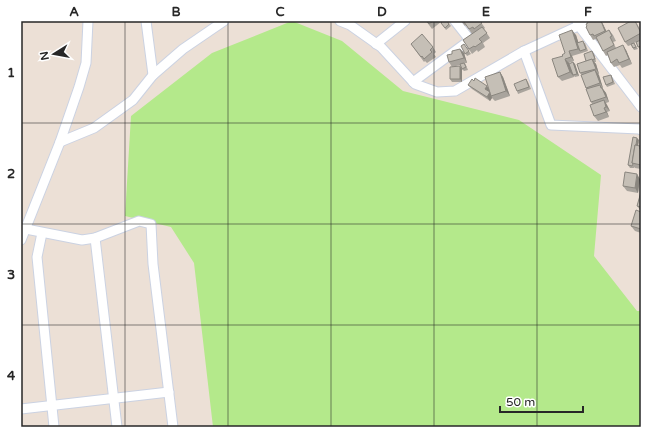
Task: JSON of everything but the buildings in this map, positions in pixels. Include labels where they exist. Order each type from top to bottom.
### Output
[{"type":"street","points":[[21,240],[60,142],[79,87],[86,63],[88,21]]},
{"type":"street","points":[[146,21],[153,75]]},
{"type":"street","points":[[60,142],[94,128],[134,100],[153,75],[183,49],[224,21]]},
{"type":"street","points":[[340,21],[350,25],[381,47],[415,84],[437,92],[455,91],[524,51],[578,23],[589,21]]},
{"type":"street","points":[[376,44],[405,21]]},
{"type":"street","points":[[413,82],[470,40],[455,21]]},
{"type":"street","points":[[578,23],[641,107]]},
{"type":"street","points":[[524,51],[551,125],[640,127]]},
{"type":"street","points":[[26,229],[82,240],[95,238],[139,221],[151,224],[153,264],[172,427]]},
{"type":"street","points":[[42,232],[37,257],[54,427]]},
{"type":"street","points":[[95,238],[117,427]]},
{"type":"street","points":[[21,409],[169,392]]},
{"type":"green space","points":[[292,21],[342,41],[403,91],[519,120],[601,175],[594,256],[637,311],[641,311],[641,427],[213,427],[194,263],[171,227],[125,216],[131,116],[212,53]]}]
